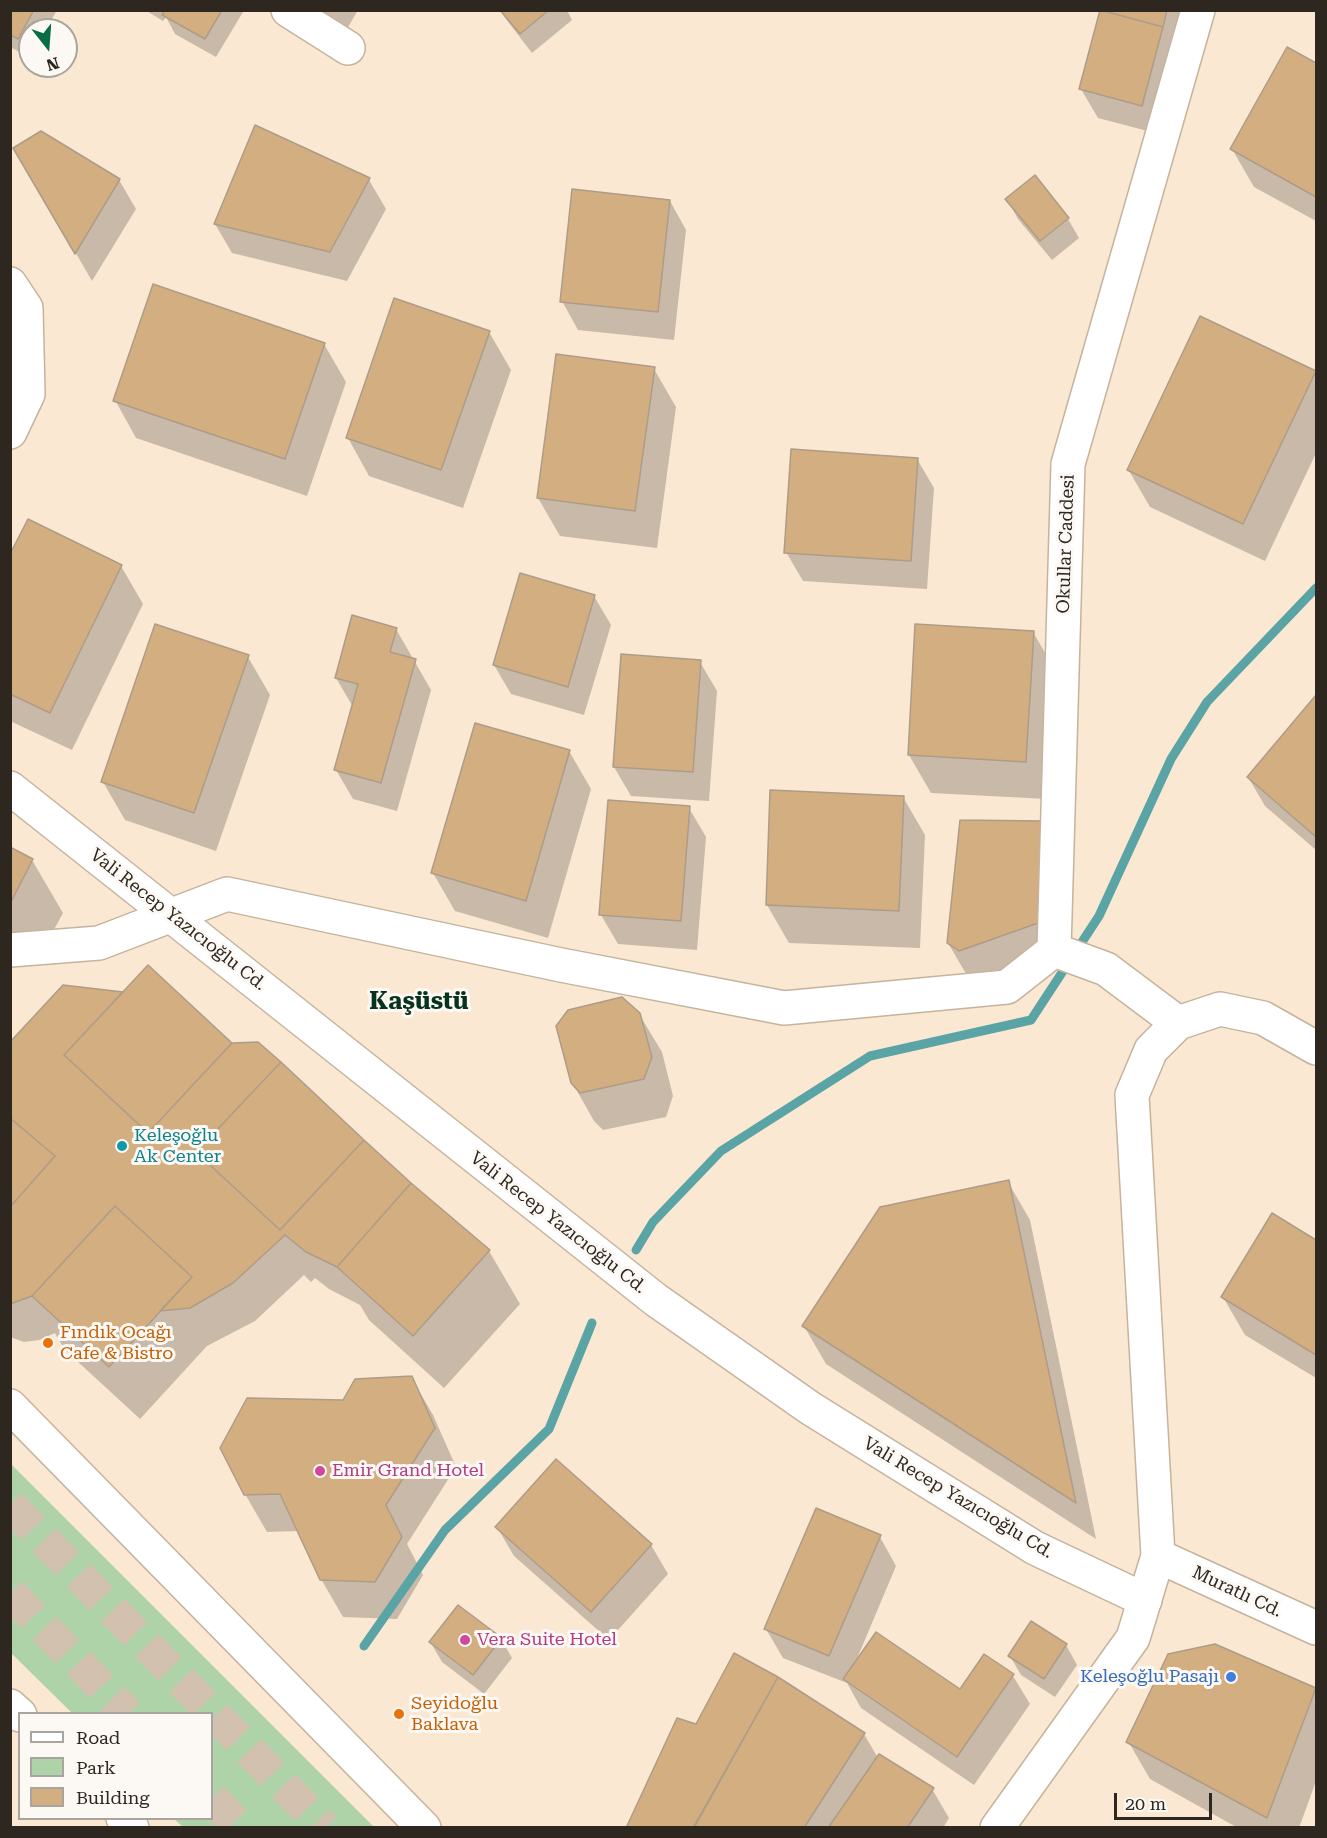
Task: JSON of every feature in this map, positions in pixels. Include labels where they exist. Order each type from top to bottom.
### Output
[{"type":"main road","points":[[288,10],[348,48]]},
{"type":"main road","name":"Okullar Caddesi","points":[[1054,950],[1068,464],[1198,10]]},
{"type":"main road","points":[[10,284],[26,308],[28,394],[10,432]]},
{"type":"main road","name":"Vali Recep Yazıcıoğlu Cd.","points":[[10,788],[685,1321],[810,1408],[1026,1542],[1145,1599]]},
{"type":"main road","points":[[10,950],[99,943],[227,894],[561,965],[784,1008],[1008,987],[1054,950],[1106,969],[1178,1023]]},
{"type":"main road","points":[[997,1827],[1133,1638],[1158,1556],[1132,1095],[1151,1050],[1178,1023],[1220,1009],[1263,1018],[1317,1047]]},
{"type":"main road","points":[[10,1406],[424,1827]]},
{"type":"main road","name":"Muratlı Cd.","points":[[1158,1556],[1317,1628]]},
{"type":"green space","points":[[10,1463],[374,1827],[183,1827],[175,1820],[213,1820],[213,1712],[71,1712],[11,1653]]},
{"type":"building","points":[[10,10],[34,10],[30,18],[18,18],[18,39],[10,35]]},
{"type":"building","points":[[165,10],[222,10],[205,39],[162,15]]},
{"type":"building","points":[[500,10],[549,10],[520,34]]},
{"type":"building","points":[[1100,10],[1167,10],[1163,27]]},
{"type":"building","points":[[1100,10],[1163,27],[1142,106],[1079,89]]},
{"type":"building","points":[[1287,47],[1316,63],[1316,197],[1230,149]]},
{"type":"building","points":[[255,125],[370,178],[330,252],[214,224]]},
{"type":"building","points":[[41,131],[120,179],[75,254],[13,148]]},
{"type":"building","points":[[1035,175],[1069,218],[1040,241],[1005,199]]},
{"type":"building","points":[[572,189],[670,200],[658,312],[560,302]]},
{"type":"building","points":[[153,284],[325,343],[285,459],[113,401]]},
{"type":"building","points":[[394,298],[490,331],[441,470],[346,438]]},
{"type":"building","points":[[1200,316],[1316,371],[1243,524],[1127,470]]},
{"type":"building","points":[[556,354],[655,367],[635,511],[537,498]]},
{"type":"building","points":[[791,449],[918,458],[911,561],[784,553]]},
{"type":"building","points":[[28,519],[122,565],[50,713],[10,694],[10,554]]},
{"type":"building","points":[[520,573],[595,595],[568,687],[493,665]]},
{"type":"building","points":[[352,615],[397,628],[390,652],[416,659],[381,783],[334,770],[358,684],[335,678]]},
{"type":"building","points":[[155,624],[249,655],[194,813],[101,782]]},
{"type":"building","points":[[915,624],[1034,631],[1026,762],[908,755]]},
{"type":"building","points":[[621,654],[701,660],[693,772],[613,767]]},
{"type":"building","points":[[1316,695],[1316,837],[1247,777]]},
{"type":"building","points":[[475,723],[570,750],[526,901],[431,873]]},
{"type":"building","points":[[770,790],[904,796],[899,911],[766,905]]},
{"type":"building","points":[[608,800],[690,806],[681,921],[599,915]]},
{"type":"building","points":[[960,820],[1044,821],[1041,922],[959,951],[947,943]]},
{"type":"building","points":[[10,847],[33,859],[12,900],[10,900]]},
{"type":"building","points":[[148,965],[232,1043],[148,1133],[64,1055]]},
{"type":"building","name":"Keleşoğlu Ak Center","points":[[63,985],[123,992],[64,1055],[148,1133],[232,1043],[258,1042],[281,1062],[196,1152],[280,1230],[364,1140],[411,1183],[337,1267],[306,1252],[285,1235],[233,1283],[190,1308],[160,1311],[192,1277],[115,1206],[32,1296],[10,1304],[10,1207],[55,1156],[10,1118],[10,1042]]},
{"type":"building","points":[[622,997],[640,1013],[652,1057],[644,1079],[580,1093],[571,1083],[556,1026],[568,1010]]},
{"type":"building","points":[[281,1062],[364,1140],[280,1230],[196,1152]]},
{"type":"building","points":[[10,1118],[55,1156],[10,1207]]},
{"type":"building","points":[[1009,1180],[1076,1503],[802,1326],[880,1207]]},
{"type":"building","points":[[411,1183],[490,1250],[413,1336],[337,1267]]},
{"type":"building","points":[[115,1206],[192,1277],[109,1367],[32,1296]]},
{"type":"building","points":[[1272,1213],[1316,1240],[1316,1355],[1221,1297]]},
{"type":"building","name":"Emir Grand Hotel","points":[[412,1376],[435,1428],[386,1505],[402,1537],[375,1582],[320,1580],[280,1494],[244,1495],[220,1448],[247,1398],[343,1400],[355,1379]]},
{"type":"building","points":[[556,1459],[652,1544],[591,1612],[495,1527]]},
{"type":"building","points":[[816,1508],[881,1535],[829,1656],[764,1629]]},
{"type":"building","name":"Vera Suite Hotel","points":[[458,1605],[502,1638],[473,1675],[429,1642]]},
{"type":"building","points":[[1031,1621],[1067,1644],[1044,1679],[1008,1656]]},
{"type":"building","points":[[876,1632],[960,1689],[984,1654],[1014,1674],[957,1757],[843,1679]]},
{"type":"building","points":[[1215,1644],[1316,1688],[1267,1818],[1126,1742],[1168,1654]]},
{"type":"building","points":[[734,1653],[778,1677],[693,1828],[626,1828],[677,1718],[696,1724]]},
{"type":"building","points":[[778,1677],[865,1733],[804,1828],[694,1828]]},
{"type":"building","points":[[879,1754],[934,1788],[907,1828],[828,1828]]},
{"type":"waterway","points":[[636,1250],[653,1222],[721,1151],[870,1056],[1031,1020],[1099,916],[1171,759],[1207,702],[1316,588]]},
{"type":"waterway","points":[[364,1646],[445,1530],[549,1429],[592,1323]]},
{"type":"tunnel","points":[[10,1505],[212,1712]]},
{"type":"tunnel","points":[[10,1593],[126,1712]]},
{"type":"tunnel","points":[[213,1713],[325,1828]]},
{"type":"tunnel","points":[[213,1799],[240,1828]]},
{"type":"place","name":"Keleşoğlu Ak Center","points":[[122,1146]]},
{"type":"place","name":"Fındık Ocağı Cafe & Bistro","points":[[48,1343]]},
{"type":"place","name":"Emir Grand Hotel","points":[[320,1471]]},
{"type":"place","name":"Vera Suite Hotel","points":[[465,1640]]},
{"type":"place","name":"Keleşoğlu Pasajı","points":[[1231,1677]]},
{"type":"place","name":"Seyidoğlu Baklava","points":[[399,1714]]},
{"type":"district","name":"Kaşüstü","points":[[419,1002]]}]
